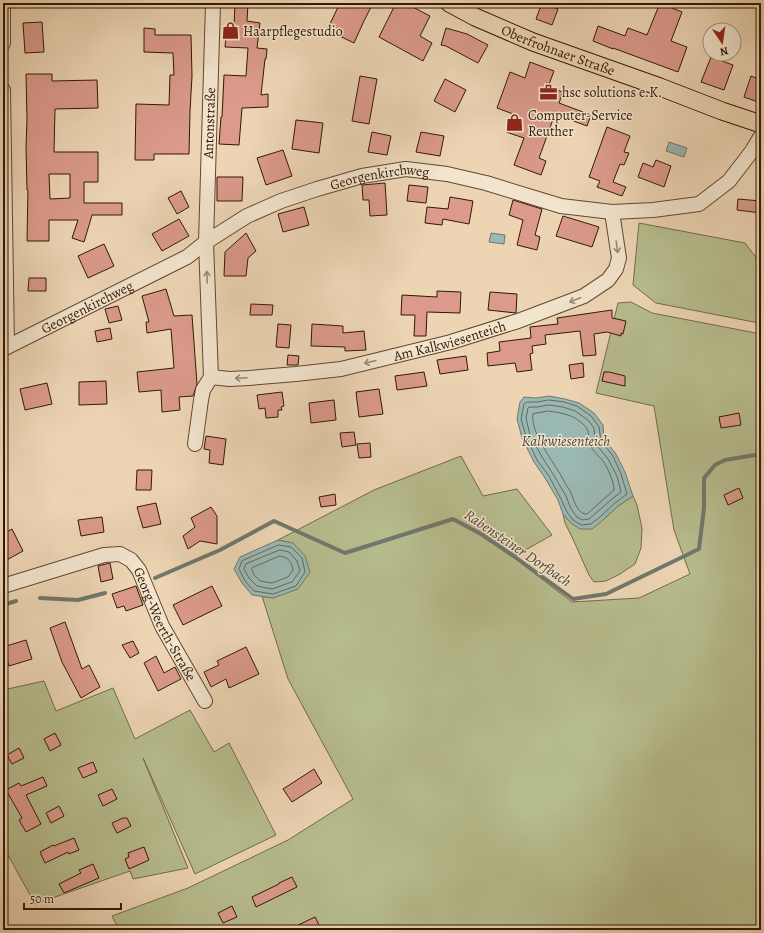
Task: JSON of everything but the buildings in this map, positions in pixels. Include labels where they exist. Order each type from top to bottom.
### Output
[{"type":"main road","name":"Oberfrohnaer Straße","points":[[449,3],[475,17],[533,42],[761,124]]},
{"type":"street","points":[[3,3],[3,43]]},
{"type":"street","name":"Antonstraße","points":[[206,242],[213,3]]},
{"type":"street","points":[[3,90],[5,348]]},
{"type":"street","name":"Georgenkirchweg","points":[[5,348],[187,257],[206,242],[247,216],[281,201],[362,176],[406,169],[453,175],[486,183],[561,206],[612,212],[654,210],[699,204],[730,181],[761,136]]},
{"type":"street","name":"Am Kalkwiesenteich","points":[[211,377],[229,379],[249,378],[341,369],[458,339],[518,321],[584,296],[608,280],[616,269],[619,258],[612,212]]},
{"type":"street","points":[[195,444],[203,390],[211,377],[206,242]]},
{"type":"street","name":"Georg-Weerth-Straße","points":[[3,586],[104,555],[120,554],[130,560],[140,570],[162,626],[205,701]]},
{"type":"green space","points":[[639,223],[745,243],[761,264],[761,321],[759,323],[656,303],[633,285]]},
{"type":"green space","points":[[631,302],[652,313],[761,334],[761,930],[119,930],[112,916],[188,888],[288,840],[353,799],[288,679],[262,596],[274,598],[293,543],[278,540],[374,490],[461,456],[483,496],[517,489],[552,535],[513,557],[572,602],[639,598],[690,574],[674,530],[654,406],[596,393],[618,303]]},
{"type":"green space","points":[[633,496],[637,505],[642,528],[641,548],[635,564],[606,581],[594,582],[589,575],[565,523],[563,514],[571,523],[603,520],[618,506]]},
{"type":"green space","points":[[44,681],[56,711],[113,688],[135,739],[190,710],[214,752],[229,743],[276,835],[195,874],[143,758],[188,868],[133,879],[130,871],[35,904],[3,846],[3,690]]},
{"type":"water","points":[[669,142],[687,148],[684,157],[666,151]]},
{"type":"water","points":[[491,233],[505,235],[504,244],[489,242]]},
{"type":"water","name":"Kalkwiesenteich","points":[[549,396],[579,403],[594,413],[603,425],[604,439],[616,454],[625,472],[633,496],[618,506],[592,529],[580,529],[571,523],[563,514],[558,500],[534,462],[522,438],[517,419],[520,402],[524,397],[536,398]]},
{"type":"water","points":[[278,540],[293,543],[305,556],[310,572],[298,589],[273,598],[252,595],[242,583],[234,569],[240,557]]},
{"type":"waterway","name":"Rabensteiner Dorfbach","points":[[155,578],[220,550],[274,521],[345,553],[453,519],[481,534],[573,599],[606,594],[699,549],[704,508],[704,478],[715,465],[725,460],[761,454]]},
{"type":"waterway","name":"Rabensteiner Dorfbach","points":[[40,598],[78,600],[105,593]]},
{"type":"waterway","name":"Rabensteiner Dorfbach","points":[[3,605],[16,601]]},
{"type":"place","name":"Haarpflegestudio","points":[[230,31]]},
{"type":"place","name":"hsc solutions e.K.","points":[[549,92]]},
{"type":"place","name":"Computer-Service Reuther","points":[[515,123]]}]
